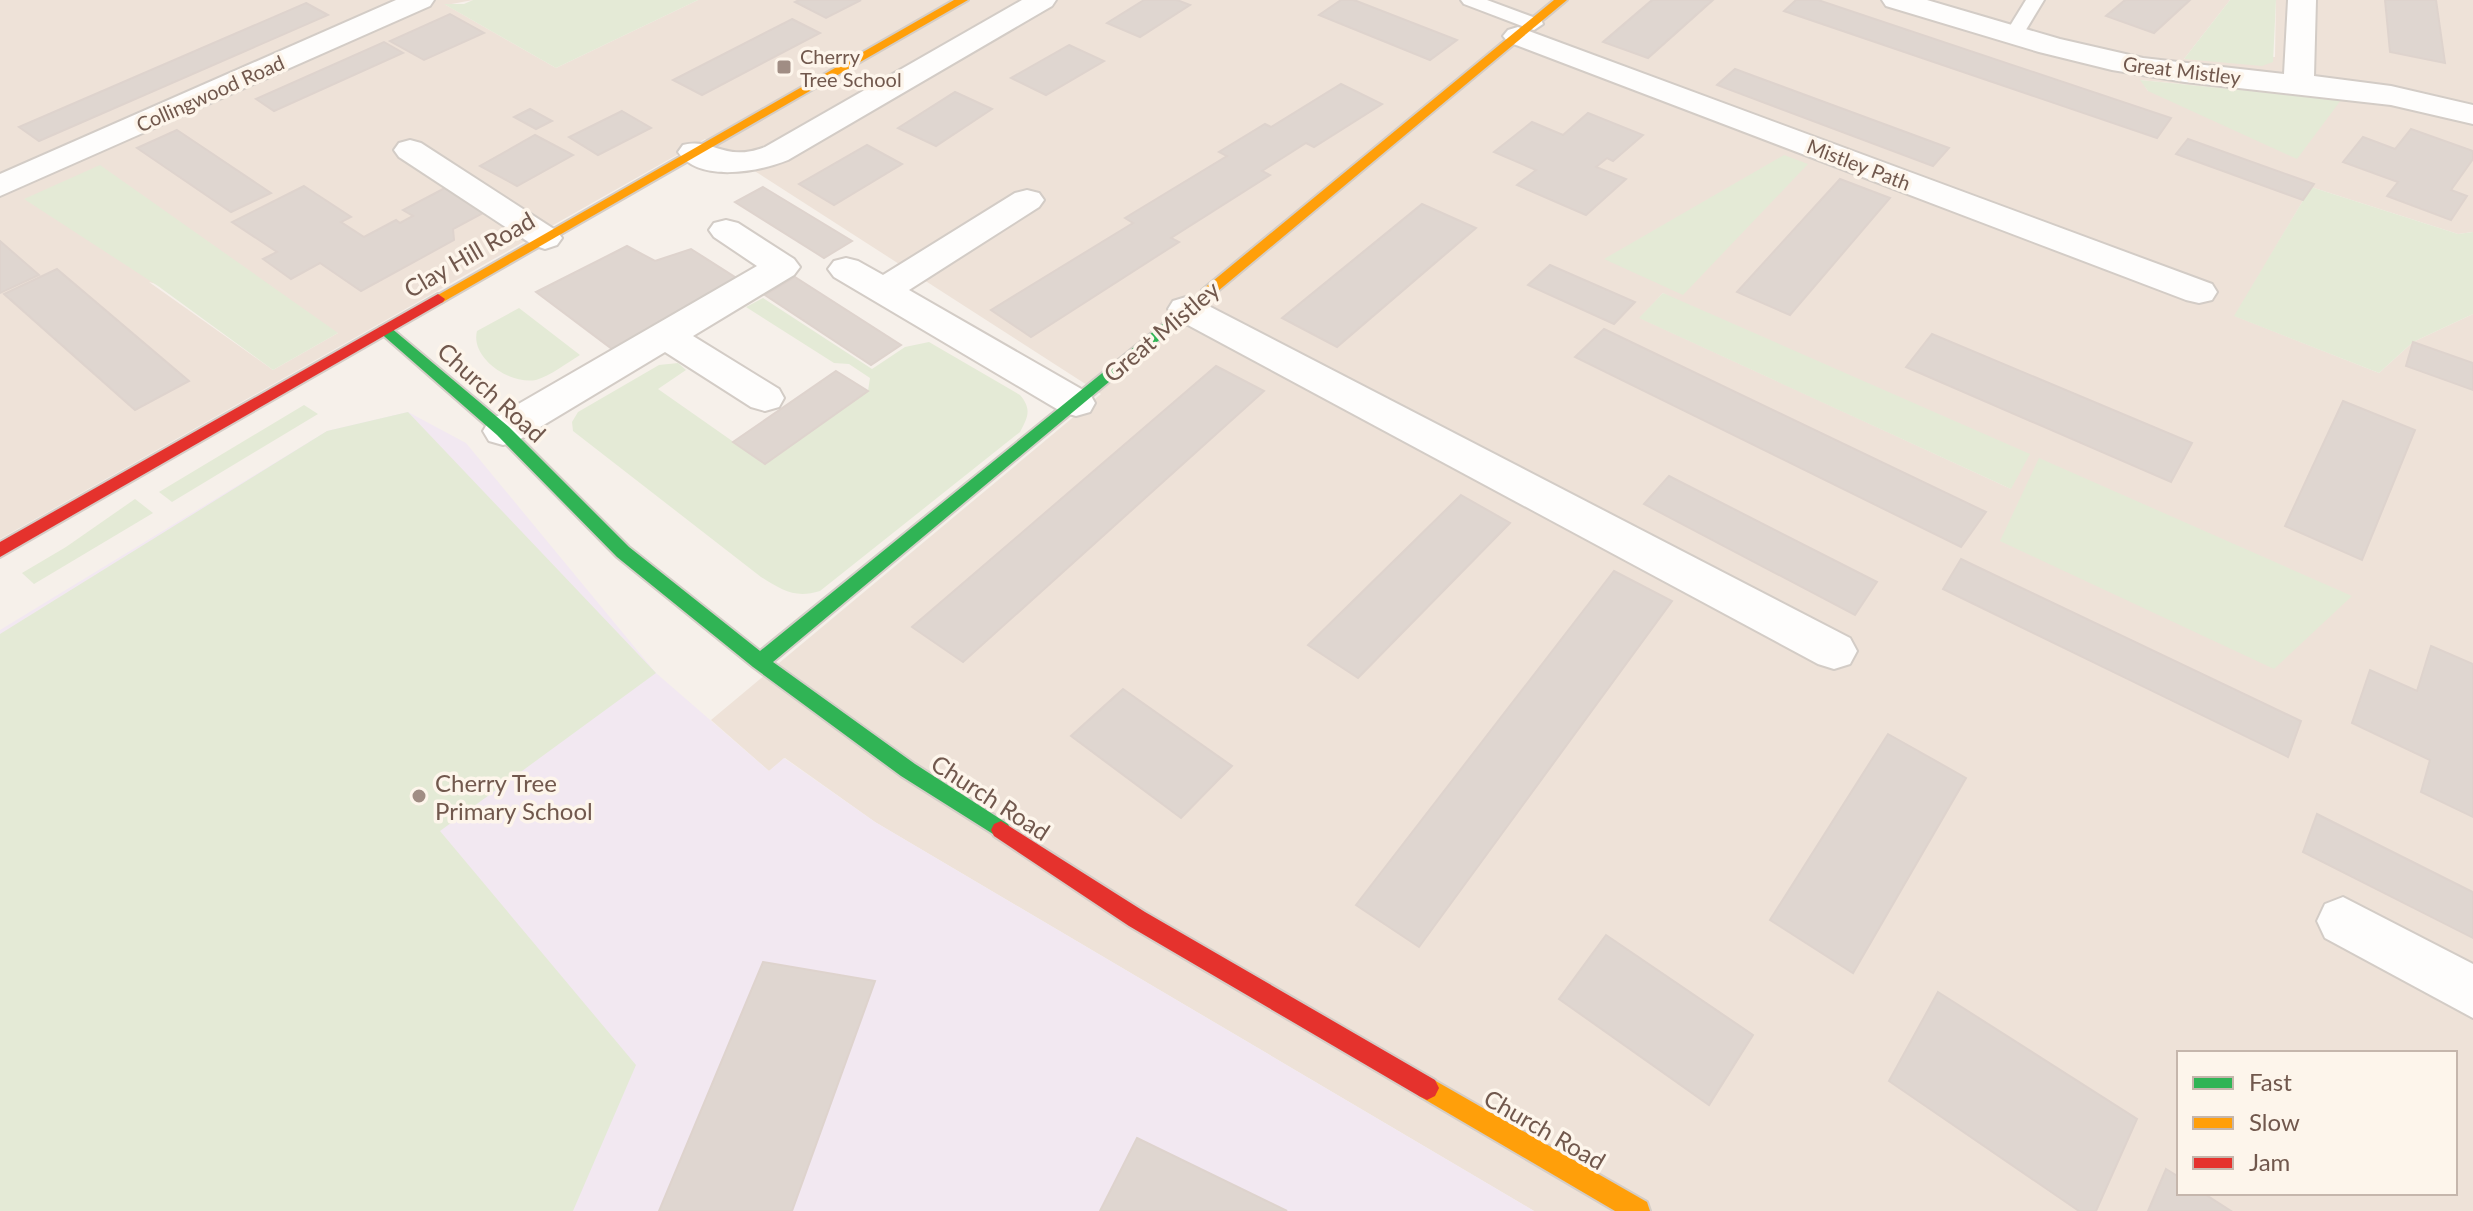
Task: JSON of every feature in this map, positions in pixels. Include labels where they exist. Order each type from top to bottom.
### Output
[{"type":"street","name":"Collingwood Road","points":[[0,186],[420,0]]},
{"type":"street","name":"Clay Hill Road","points":[[0,550],[962,0]]},
{"type":"street","points":[[694,152],[734,166],[756,163],[790,147],[1042,0]]},
{"type":"street","name":"Great Mistley","points":[[760,662],[1561,0]]},
{"type":"street","name":"Great Mistley","points":[[1896,0],[2072,52],[2144,67],[2392,94],[2473,115]]},
{"type":"street","points":[[2299,83],[2302,0]]},
{"type":"street","name":"Mistley Path","points":[[1526,30],[2199,292]]},
{"type":"street","points":[[410,150],[545,238]]},
{"type":"street","points":[[884,290],[1027,200]]},
{"type":"street","points":[[503,431],[782,267],[726,230]]},
{"type":"street","points":[[846,269],[1076,403]]},
{"type":"street","points":[[1186,309],[1834,651]]},
{"type":"street","name":"Church Road","points":[[385,330],[503,431],[623,552],[760,662],[965,810],[1137,919],[1638,1211]]},
{"type":"street","points":[[665,335],[765,398]]},
{"type":"street","points":[[2343,921],[2473,992]]},
{"type":"lane","points":[[1470,0],[1526,30]]},
{"type":"lane","points":[[2014,34],[2035,0]]},
{"type":"shaded area","points":[[0,0],[473,0],[446,5],[556,68],[698,0],[2230,0],[2184,59],[2275,57],[2276,0],[2473,0],[2473,232],[2458,234],[2311,187],[2235,316],[2379,373],[2413,342],[2473,314],[2473,1211],[1534,1211],[875,822],[785,758],[769,771],[711,720],[1101,394],[705,139],[0,539]],"holes":[[[2141,80],[2340,100],[2340,101],[2148,91]],[[149,282],[338,333],[273,370]],[[1663,293],[2011,489],[1640,318]]]},
{"type":"shaded area","name":"Cherry Tree Primary School","points":[[408,412],[466,443],[656,673],[769,771],[784,758],[875,822],[1534,1211],[0,1211],[0,630],[327,431]]},
{"type":"green space","points":[[473,0],[698,0],[556,68],[444,4],[464,4]]},
{"type":"green space","points":[[2230,0],[2276,0],[2273,62],[2262,66],[2184,59]]},
{"type":"green space","points":[[2140,80],[2341,100],[2297,159],[2148,91]]},
{"type":"green space","points":[[1784,155],[1808,164],[1683,295],[1604,259]]},
{"type":"green space","points":[[100,165],[338,333],[273,370],[158,286],[24,199]]},
{"type":"green space","points":[[2311,187],[2458,234],[2473,232],[2473,314],[2413,342],[2379,373],[2234,316]]},
{"type":"green space","points":[[1663,293],[2030,454],[2011,489],[1639,318]]},
{"type":"green space","points":[[763,298],[872,369],[905,347],[929,342],[1020,395],[1027,409],[1020,432],[820,591],[811,593],[789,592],[761,577],[573,431],[572,422],[578,412],[659,365],[678,363],[686,370],[658,389],[765,464],[868,391],[870,378],[849,364],[834,363],[746,307]]},
{"type":"green space","points":[[519,308],[580,355],[536,380],[515,378],[494,368],[480,351],[476,341],[477,331]]},
{"type":"green space","points":[[304,405],[318,414],[172,502],[159,492]]},
{"type":"green space","points":[[408,412],[656,673],[440,831],[636,1065],[573,1211],[0,1211],[0,634],[327,431]]},
{"type":"green space","points":[[2039,458],[2352,596],[2274,669],[2000,541]]},
{"type":"green space","points":[[135,499],[153,513],[34,584],[22,573],[66,547]]},
{"type":"building","points":[[861,0],[826,18],[795,2]]},
{"type":"building","points":[[1144,0],[1177,0],[1190,5],[1140,37],[1107,23]]},
{"type":"building","points":[[1341,0],[1354,0],[1457,40],[1430,60],[1319,15]]},
{"type":"building","points":[[1652,0],[1713,0],[1648,58],[1603,42]]},
{"type":"building","points":[[1796,0],[1818,0],[2171,118],[2157,138],[1784,11]]},
{"type":"building","points":[[2125,0],[2190,0],[2154,33],[2106,16]]},
{"type":"building","points":[[2385,0],[2436,0],[2445,63],[2390,52]]},
{"type":"building","points":[[306,3],[328,15],[39,141],[19,127]]},
{"type":"building","points":[[450,14],[484,33],[424,60],[390,41]]},
{"type":"building","points":[[792,19],[820,33],[702,95],[673,80]]},
{"type":"building","points":[[384,42],[403,53],[274,111],[256,99]]},
{"type":"building","points":[[1069,45],[1104,61],[1046,95],[1011,78]]},
{"type":"building","points":[[1735,69],[1949,148],[1933,166],[1717,85]]},
{"type":"building","points":[[1341,84],[1382,104],[1314,147],[1306,143],[1262,171],[1270,175],[1171,238],[1179,242],[1031,337],[991,310],[1133,223],[1125,218],[1227,156],[1219,152],[1265,124],[1271,127]]},
{"type":"building","points":[[955,92],[992,109],[936,146],[898,128]]},
{"type":"building","points":[[530,109],[552,121],[536,129],[514,117]]},
{"type":"building","points":[[622,111],[651,128],[598,155],[569,137]]},
{"type":"building","points":[[1588,113],[1643,135],[1613,161],[1607,158],[1596,167],[1626,179],[1586,215],[1517,185],[1536,170],[1494,152],[1532,122],[1563,135]]},
{"type":"building","points":[[2411,129],[2473,151],[2473,159],[2451,190],[2467,196],[2451,220],[2387,196],[2398,182],[2343,162],[2363,137],[2395,149]]},
{"type":"building","points":[[177,130],[271,193],[231,212],[137,148]]},
{"type":"building","points":[[535,135],[573,155],[517,186],[480,166]]},
{"type":"building","points":[[2188,139],[2314,184],[2303,200],[2176,154]]},
{"type":"building","points":[[867,145],[902,164],[834,205],[799,184]]},
{"type":"building","points":[[1840,179],[1890,198],[1790,315],[1737,292]]},
{"type":"building","points":[[304,186],[351,217],[341,222],[364,237],[396,220],[400,223],[413,216],[403,210],[445,188],[485,212],[453,229],[454,240],[361,291],[320,263],[291,279],[263,259],[277,252],[232,222]]},
{"type":"building","points":[[763,187],[852,241],[824,258],[735,202]]},
{"type":"building","points":[[1422,204],[1476,228],[1337,347],[1282,318]]},
{"type":"building","points":[[0,241],[39,275],[0,293]]},
{"type":"building","points":[[627,246],[655,261],[691,249],[738,279],[612,349],[536,292]]},
{"type":"building","points":[[1550,265],[1635,302],[1614,324],[1528,285]]},
{"type":"building","points":[[57,269],[189,381],[135,410],[4,294]]},
{"type":"building","points":[[795,277],[901,345],[871,365],[765,295]]},
{"type":"building","points":[[1604,329],[1986,512],[1961,547],[1575,357]]},
{"type":"building","points":[[1932,334],[2192,443],[2171,482],[1906,367]]},
{"type":"building","points":[[2413,342],[2473,363],[2473,390],[2406,366]]},
{"type":"building","points":[[1216,366],[1264,391],[963,662],[912,627]]},
{"type":"building","points":[[836,371],[868,391],[765,464],[733,442]]},
{"type":"building","points":[[2343,401],[2415,430],[2362,560],[2285,526]]},
{"type":"building","points":[[1669,476],[1877,582],[1855,615],[1644,504]]},
{"type":"building","points":[[1461,495],[1510,523],[1358,678],[1308,645]]},
{"type":"building","points":[[1961,559],[2301,721],[2288,757],[1943,589]]},
{"type":"building","points":[[1614,571],[1672,601],[1419,947],[1356,905]]},
{"type":"building","points":[[2431,646],[2473,664],[2473,817],[2421,792],[2430,760],[2352,723],[2370,670],[2417,691]]},
{"type":"building","points":[[1123,689],[1232,766],[1181,818],[1071,736]]},
{"type":"building","points":[[1888,734],[1966,778],[1853,973],[1770,920]]},
{"type":"building","points":[[2317,814],[2473,892],[2473,938],[2303,852]]},
{"type":"building","points":[[1606,935],[1753,1035],[1709,1105],[1559,999]]},
{"type":"building","points":[[763,962],[875,981],[792,1211],[659,1211]]},
{"type":"building","points":[[1938,992],[2137,1119],[2096,1211],[2079,1211],[1889,1081]]},
{"type":"building","points":[[1137,1138],[1287,1211],[1100,1211]]},
{"type":"building","points":[[2166,1169],[2177,1176],[2177,1195],[2206,1195],[2231,1211],[2148,1211]]},
{"type":"traffic: fast","points":[[760,662],[1207,293]]},
{"type":"traffic: fast","points":[[385,330],[503,431],[623,552],[760,662],[908,770],[1001,830]]},
{"type":"traffic: slow","points":[[438,299],[962,0]]},
{"type":"traffic: slow","points":[[1207,293],[1561,0]]},
{"type":"traffic: slow","points":[[1427,1088],[1638,1211]]},
{"type":"traffic: jam","points":[[0,550],[438,299]]},
{"type":"traffic: jam","points":[[1001,830],[1137,919],[1427,1088]]},
{"type":"place","name":"Cherry Tree School","points":[[784,67]]},
{"type":"place","name":"Cherry Tree Primary School","points":[[419,796]]}]
